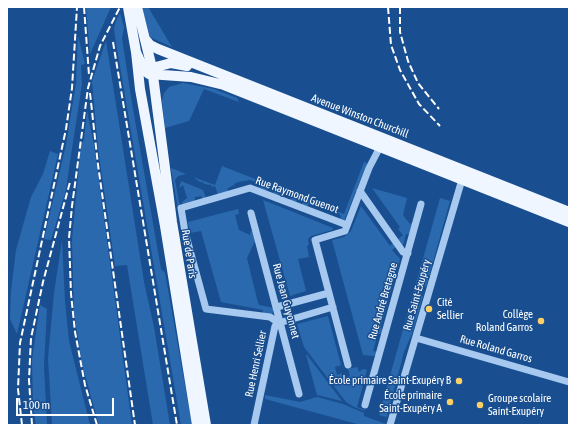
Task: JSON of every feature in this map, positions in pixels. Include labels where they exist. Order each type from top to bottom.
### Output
[{"type":"main road","points":[[128,7],[136,52],[152,76]]},
{"type":"main road","points":[[137,7],[152,76]]},
{"type":"main road","name":"Avenue Winston Churchill","points":[[145,39],[152,46],[463,175],[569,222]]},
{"type":"main road","name":"Rue de Paris","points":[[136,52],[140,89],[197,425]]},
{"type":"main road","points":[[140,89],[141,83],[177,64],[234,79]]},
{"type":"main road","name":"Rue de Paris","points":[[152,76],[171,215],[206,425]]},
{"type":"main road","name":"Avenue Winston Churchill","points":[[152,76],[177,76],[214,82],[380,147],[569,212]]},
{"type":"street","points":[[348,364],[315,240],[345,230],[360,191],[380,147]]},
{"type":"street","name":"Rue Saint-Exupéry","points":[[390,425],[463,175]]},
{"type":"street","name":"Rue Raymond Guenot","points":[[279,323],[270,317],[206,310],[185,232],[181,208],[250,188],[347,225]]},
{"type":"street","points":[[360,191],[403,252],[408,254]]},
{"type":"street","name":"Rue André Bretagne","points":[[365,405],[421,204]]},
{"type":"street","name":"Rue Jean Guyonnet","points":[[251,213],[299,394]]},
{"type":"street","points":[[277,307],[329,293]]},
{"type":"street","name":"Rue Henri Sellier","points":[[255,422],[273,334],[279,323],[333,307]]},
{"type":"street","name":"Rue Roland Garros","points":[[416,338],[569,382]]},
{"type":"shaded area","points":[[86,7],[111,7],[90,54]]},
{"type":"shaded area","points":[[142,7],[148,7],[172,47],[150,37]]},
{"type":"shaded area","points":[[120,13],[124,27],[122,38],[132,103],[161,269],[165,273],[192,425],[181,425],[116,43],[114,29]]},
{"type":"shaded area","points":[[78,36],[85,64],[81,65],[82,84],[66,190],[51,240],[44,239],[66,145],[76,83]]},
{"type":"shaded area","points":[[106,41],[144,282],[154,327],[170,425],[153,425],[127,265],[115,266],[98,148],[92,81]]},
{"type":"shaded area","points":[[183,83],[214,89],[237,98],[239,102],[204,89],[189,121],[165,128],[162,101],[164,93],[169,87]]},
{"type":"shaded area","points":[[87,111],[94,145],[132,425],[99,425],[82,364],[74,312],[72,240],[81,145],[84,140]]},
{"type":"shaded area","points":[[50,151],[58,154],[17,334],[10,319],[11,291],[16,250],[31,197],[43,174]]},
{"type":"shaded area","points":[[364,162],[367,163],[344,221],[341,220],[340,214],[310,202],[307,207],[302,205],[304,200],[298,198],[296,202],[290,200],[292,195],[280,191],[278,195],[273,193],[275,188],[269,186],[266,191],[259,188],[261,184],[250,180],[238,182],[234,184],[235,187],[233,185],[227,189],[229,193],[218,195],[215,186],[212,187],[211,185],[204,184],[193,177],[215,185],[222,166],[344,214]]},
{"type":"shaded area","points":[[171,168],[186,174],[178,176],[175,180],[180,207],[178,209]]},
{"type":"shaded area","points":[[181,181],[203,190],[206,198],[202,198],[201,196],[195,197],[194,202],[183,205],[182,202],[187,198],[183,185],[179,188]]},
{"type":"shaded area","points":[[372,188],[407,198],[403,215],[410,224],[414,221],[411,234],[406,234],[403,246],[397,240],[403,235],[398,229],[400,227]]},
{"type":"shaded area","points":[[440,198],[450,201],[426,287],[424,286],[421,295],[423,296],[413,331],[404,352],[387,417],[379,415]]},
{"type":"shaded area","points":[[263,200],[333,228],[332,230],[311,236],[308,239],[309,245],[307,246],[309,257],[298,259],[306,291],[290,296]]},
{"type":"shaded area","points":[[361,206],[390,246],[393,243],[396,247],[392,250],[400,259],[381,326],[383,334],[378,334],[373,351],[378,352],[374,356],[363,355],[332,240],[344,237],[351,231]]},
{"type":"shaded area","points":[[238,209],[239,214],[235,215],[239,230],[250,235],[251,231],[253,231],[256,239],[247,258],[257,299],[259,305],[274,308],[272,315],[263,314],[263,310],[221,302],[201,231],[190,233],[188,222]]},
{"type":"shaded area","points":[[62,240],[65,301],[69,341],[90,425],[52,425],[48,358],[54,293]]},
{"type":"shaded area","points":[[40,305],[47,309],[44,366],[47,425],[36,425],[33,406],[32,360]]},
{"type":"shaded area","points":[[328,316],[341,365],[335,367],[337,375],[341,373],[343,378],[350,376],[348,369],[357,367],[359,372],[363,369],[367,370],[357,407],[365,411],[346,402],[304,347],[297,324]]},
{"type":"shaded area","points":[[307,355],[342,401],[317,395]]},
{"type":"shaded area","points":[[265,395],[300,402],[317,397],[343,404],[364,413],[364,416],[386,424],[361,425],[265,399]]},
{"type":"railway","points":[[22,425],[18,389],[20,343],[66,129],[72,88],[77,7]]},
{"type":"railway","points":[[84,7],[89,75]]},
{"type":"railway","points":[[97,425],[85,385],[75,332],[71,294],[69,238],[88,88],[100,46],[120,7]]},
{"type":"railway","points":[[388,7],[391,45],[400,70],[419,104],[440,126]]},
{"type":"railway","points":[[400,7],[400,32],[408,61],[418,83],[439,109]]},
{"type":"railway","points":[[113,42],[177,425]]},
{"type":"railway","points":[[90,93],[98,165],[135,425]]},
{"type":"railway","points":[[32,425],[29,380],[31,338],[43,282],[70,182]]},
{"type":"place","name":"Cité Sellier","points":[[429,309]]},
{"type":"place","name":"Collège Roland Garros","points":[[541,321]]},
{"type":"place","name":"École primaire Saint-Exupéry B","points":[[459,381]]},
{"type":"place","name":"École primaire Saint-Exupéry A","points":[[450,402]]},
{"type":"place","name":"Groupe scolaire Saint-Exupéry","points":[[480,405]]}]
